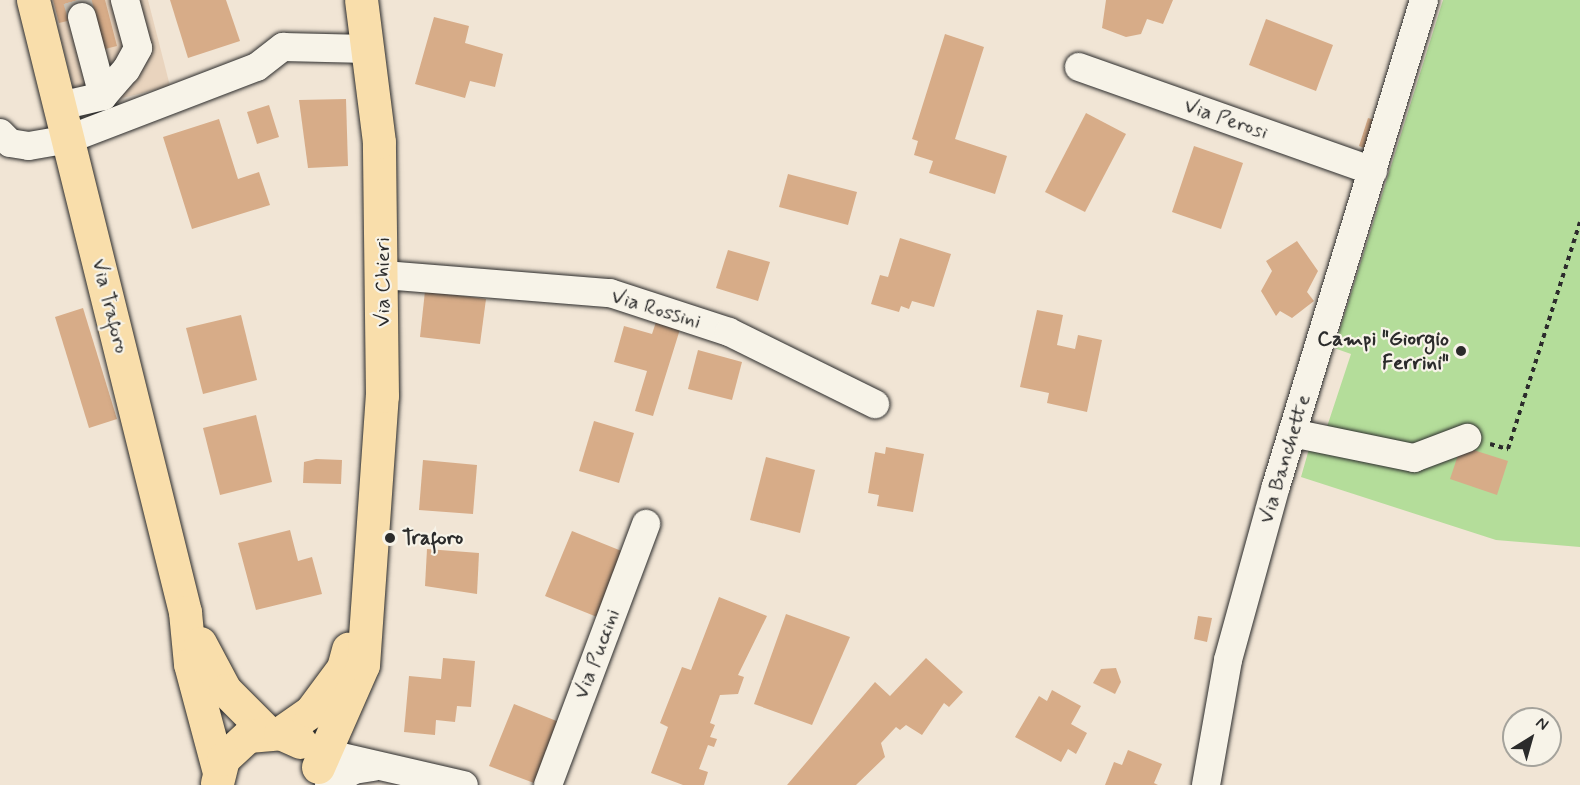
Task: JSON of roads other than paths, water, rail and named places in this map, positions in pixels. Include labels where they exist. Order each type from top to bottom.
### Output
[{"type":"main road","name":"Via Traforo","points":[[33,0],[185,612],[190,664],[218,778]]},
{"type":"main road","name":"Via Chieri","points":[[323,779],[328,735],[363,665],[367,565],[382,396],[384,275],[368,49],[361,0]]},
{"type":"main road","name":"Via Chieri","points":[[218,778],[239,741],[274,732],[311,711],[344,668],[367,565]]},
{"type":"main road","name":"Via Traforo","points":[[185,612],[225,690],[274,732],[299,741],[323,779]]},
{"type":"street","points":[[60,106],[103,96],[138,48],[125,0]]},
{"type":"street","name":"Via Banchette","points":[[1206,785],[1228,660],[1292,433],[1424,0]]},
{"type":"street","points":[[82,17],[103,96]]},
{"type":"street","points":[[0,133],[10,144],[29,146],[69,139],[257,67],[283,47],[368,49]]},
{"type":"street","name":"Via Perosi","points":[[1079,68],[1373,171]]},
{"type":"street","name":"Via Rossini","points":[[384,275],[610,293],[729,332],[875,404]]},
{"type":"street","points":[[1292,433],[1414,458],[1467,438]]},
{"type":"street","name":"Via Puccini","points":[[548,785],[646,524]]},
{"type":"street","points":[[323,779],[337,756],[465,785]]},
{"type":"tunnel","points":[[77,0],[82,17]]},
{"type":"place","name":"Campi \"Giorgio Ferrini\"","points":[[1461,351]]},
{"type":"place","name":"Traforo","points":[[390,538]]}]
